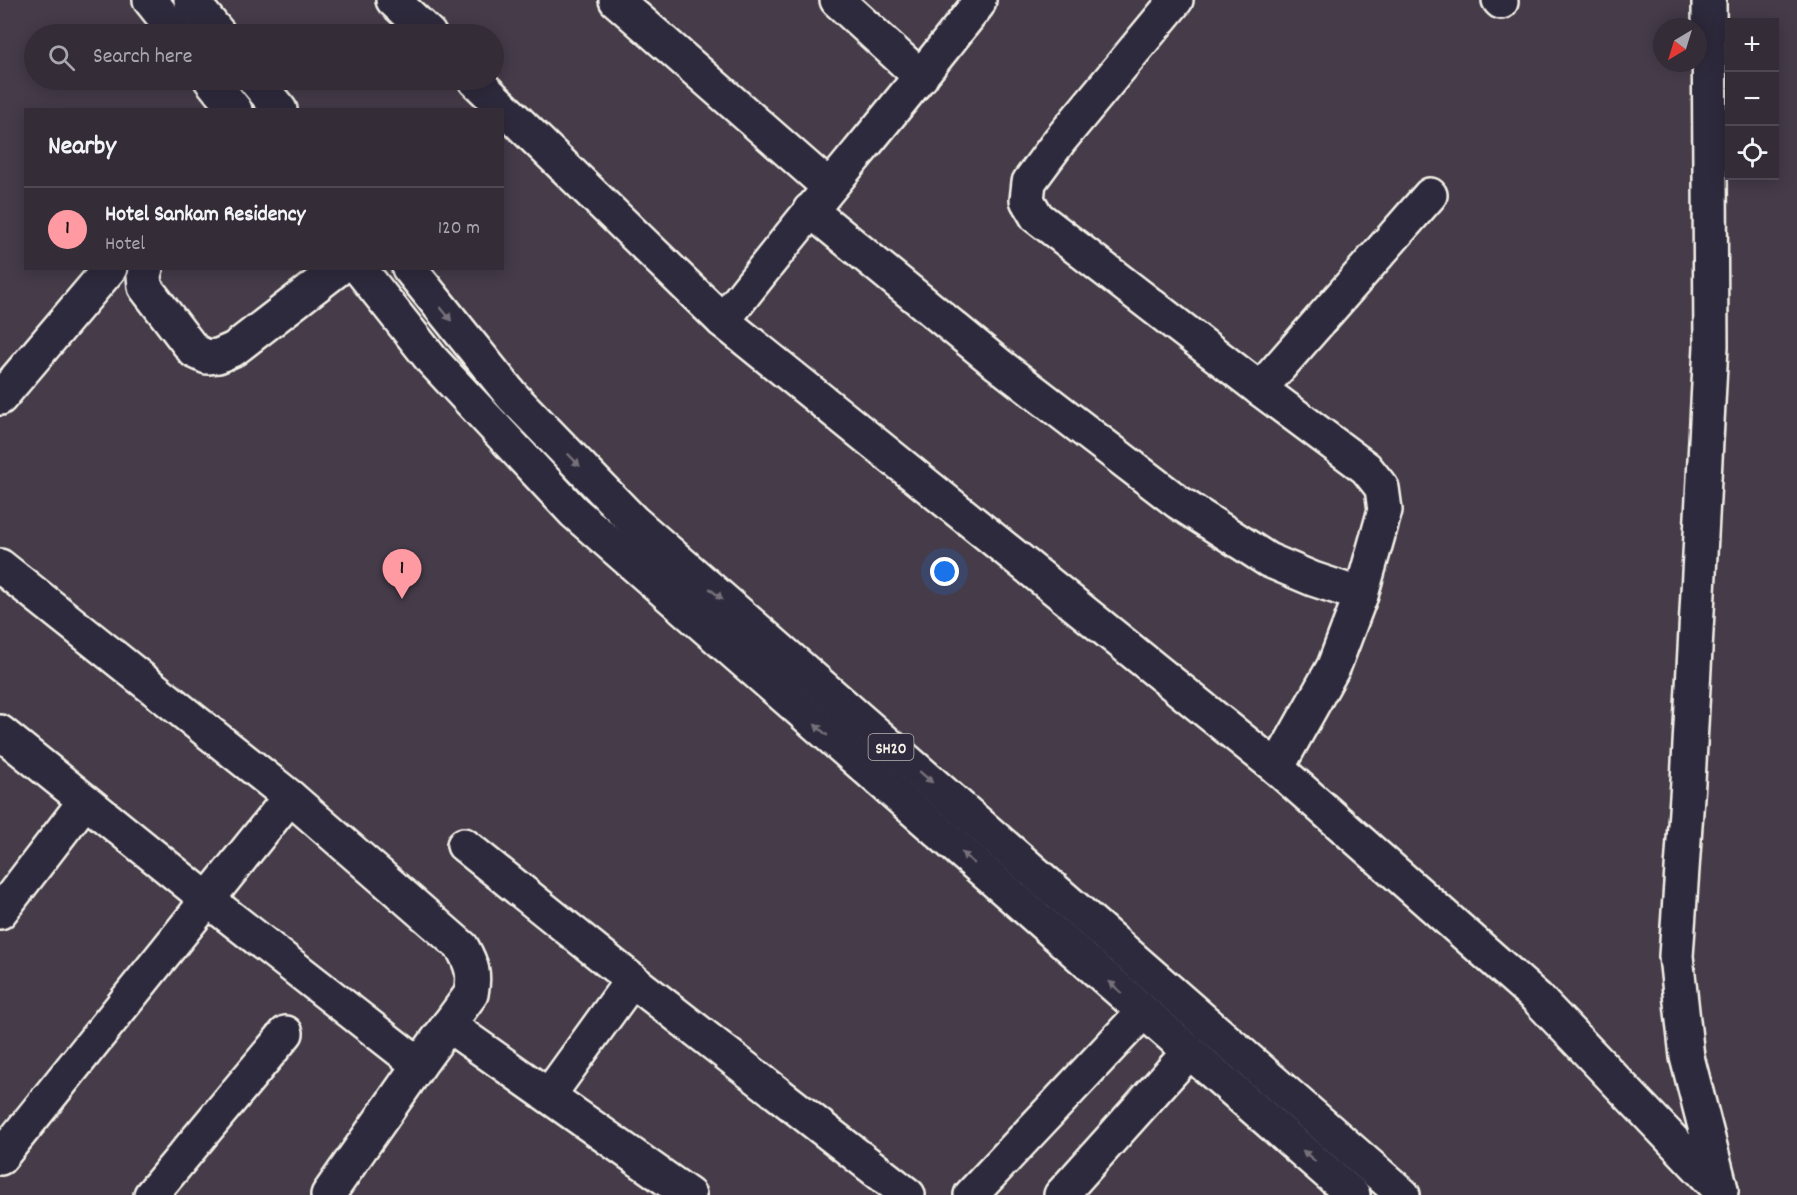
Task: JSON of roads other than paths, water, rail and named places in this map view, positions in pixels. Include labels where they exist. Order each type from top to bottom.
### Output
[{"type":"street","points":[[150,0],[169,24]]},
{"type":"street","points":[[191,0],[211,24]]},
{"type":"street","points":[[393,0],[418,24]]},
{"type":"street","points":[[616,0],[820,199],[998,364],[1179,502],[1268,560],[1313,579],[1361,595]]},
{"type":"street","points":[[837,0],[921,77]]},
{"type":"street","points":[[723,321],[921,77],[979,0]]},
{"type":"street","points":[[1176,0],[1053,148],[1029,182],[1027,200],[1036,218],[1366,468],[1382,488],[1385,510],[1361,595],[1334,666],[1277,768]]},
{"type":"street","points":[[1709,0],[1712,346],[1676,956],[1687,1057],[1722,1193]]},
{"type":"street","points":[[219,90],[233,108]]},
{"type":"street","points":[[263,90],[278,108]]},
{"type":"street","points":[[485,90],[504,108]]},
{"type":"street","points":[[504,108],[723,321],[1277,768],[1537,998],[1722,1193]]},
{"type":"street","points":[[1260,389],[1430,195]]},
{"type":"street","points":[[0,398],[108,270]]},
{"type":"street","points":[[145,270],[145,287],[194,351],[207,357],[218,356],[234,349],[336,270]]},
{"type":"street","name":"SH20","points":[[361,270],[432,360],[574,512],[1353,1195]]},
{"type":"street","name":"SH20","points":[[411,270],[512,396],[633,521],[1403,1195]]},
{"type":"street","points":[[0,566],[290,797],[462,947],[471,964],[474,981],[471,994],[328,1195]]},
{"type":"street","points":[[0,732],[208,900],[419,1065]]},
{"type":"street","points":[[0,1158],[290,797]]},
{"type":"street","points":[[2,904],[86,801]]},
{"type":"street","points":[[464,845],[632,980],[908,1195]]},
{"type":"street","points":[[549,1095],[632,980]]},
{"type":"street","points":[[971,1195],[1143,1012]]},
{"type":"street","points":[[448,1025],[689,1195]]},
{"type":"street","points":[[151,1195],[286,1033]]},
{"type":"street","points":[[1061,1195],[1189,1052]]},
{"type":"place","name":"Hotel Sankam Residency","points":[[402,599]]}]
